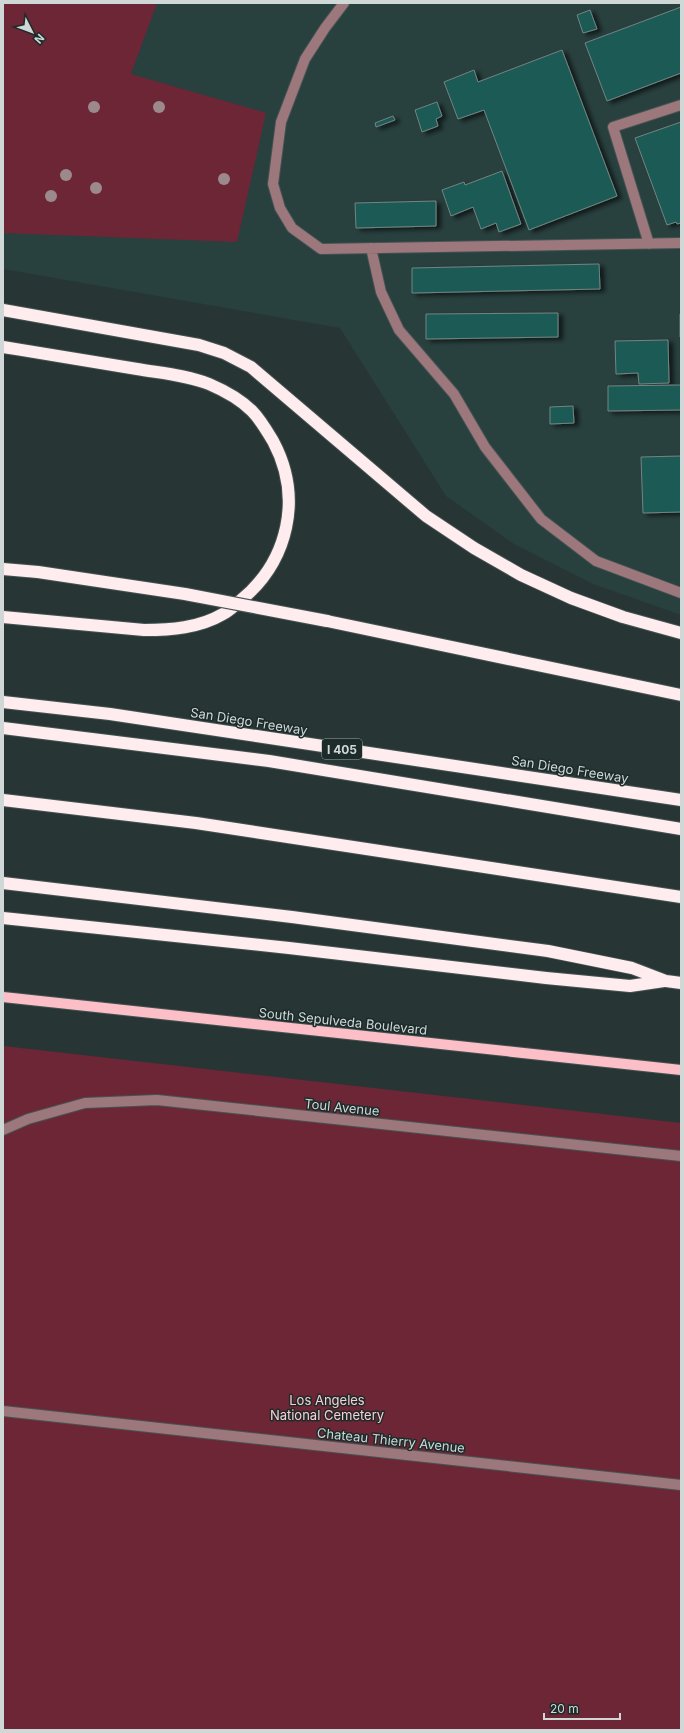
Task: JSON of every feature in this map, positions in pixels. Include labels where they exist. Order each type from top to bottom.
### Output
[{"type":"highway","points":[[3,310],[199,344],[224,352],[251,367],[426,516],[474,548],[521,576],[570,598],[623,617],[681,634]]},
{"type":"highway","points":[[3,347],[179,376],[208,384],[233,397],[252,411],[268,433],[280,455],[288,482],[289,509],[281,544],[271,567],[255,589],[224,614],[199,625],[163,630],[144,630],[3,617]]},
{"type":"highway","points":[[3,569],[38,572],[185,594],[327,621],[681,695]]},
{"type":"highway","name":"San Diego Freeway","points":[[3,702],[110,714],[681,800]]},
{"type":"highway","points":[[3,728],[269,761],[681,829]]},
{"type":"highway","points":[[3,800],[196,823],[681,897]]},
{"type":"highway","points":[[3,883],[292,917],[548,951],[632,968],[666,981]]},
{"type":"highway","points":[[3,918],[624,985],[666,981],[681,983]]},
{"type":"main road","name":"South Sepulveda Boulevard","points":[[3,997],[681,1070]]},
{"type":"street","points":[[344,3],[325,28],[305,59],[281,122],[273,184],[280,208],[292,228],[321,249],[681,243]]},
{"type":"street","points":[[649,244],[613,127],[681,105]]},
{"type":"street","points":[[371,248],[381,292],[400,330],[454,394],[485,447],[541,519],[596,561],[681,593]]},
{"type":"street","name":"Toul Avenue","points":[[3,1130],[28,1119],[86,1103],[157,1100],[681,1156]]},
{"type":"street","name":"Chateau Thierry Avenue","points":[[3,1411],[681,1485]]},
{"type":"shaded area","points":[[3,3],[681,3],[681,615],[593,584],[514,544],[446,496],[340,328],[3,269]]},
{"type":"green space","points":[[3,3],[157,3],[131,74],[266,113],[237,242],[3,233]]},
{"type":"green space","name":"Los Angeles National Cemetery","points":[[3,1046],[681,1123],[681,1730],[3,1730]]},
{"type":"building","points":[[681,7],[681,73],[607,101],[585,43]]},
{"type":"building","points":[[590,10],[597,29],[583,33],[577,15]]},
{"type":"building","points":[[562,50],[617,196],[529,230],[484,110],[458,119],[444,82],[474,70],[478,82]]},
{"type":"building","points":[[437,102],[442,116],[436,119],[438,126],[422,132],[415,110]]},
{"type":"building","points":[[393,116],[395,120],[376,127],[375,123]]},
{"type":"building","points":[[681,122],[681,223],[677,224],[676,222],[667,225],[635,138]]},
{"type":"building","points":[[502,171],[521,224],[499,232],[496,223],[481,229],[473,207],[451,216],[442,190],[464,182],[465,185]]},
{"type":"building","points":[[436,201],[436,226],[356,228],[355,203]]},
{"type":"building","points":[[599,264],[600,289],[412,293],[412,268]]},
{"type":"building","points":[[558,313],[558,337],[426,339],[426,314]]},
{"type":"building","points":[[681,314],[681,337],[680,337]]},
{"type":"building","points":[[668,340],[669,383],[639,384],[638,373],[616,374],[615,341]]},
{"type":"building","points":[[681,385],[681,410],[608,411],[608,386]]},
{"type":"building","points":[[573,406],[574,423],[550,424],[550,407]]},
{"type":"building","points":[[681,456],[681,512],[643,513],[641,457]]}]
